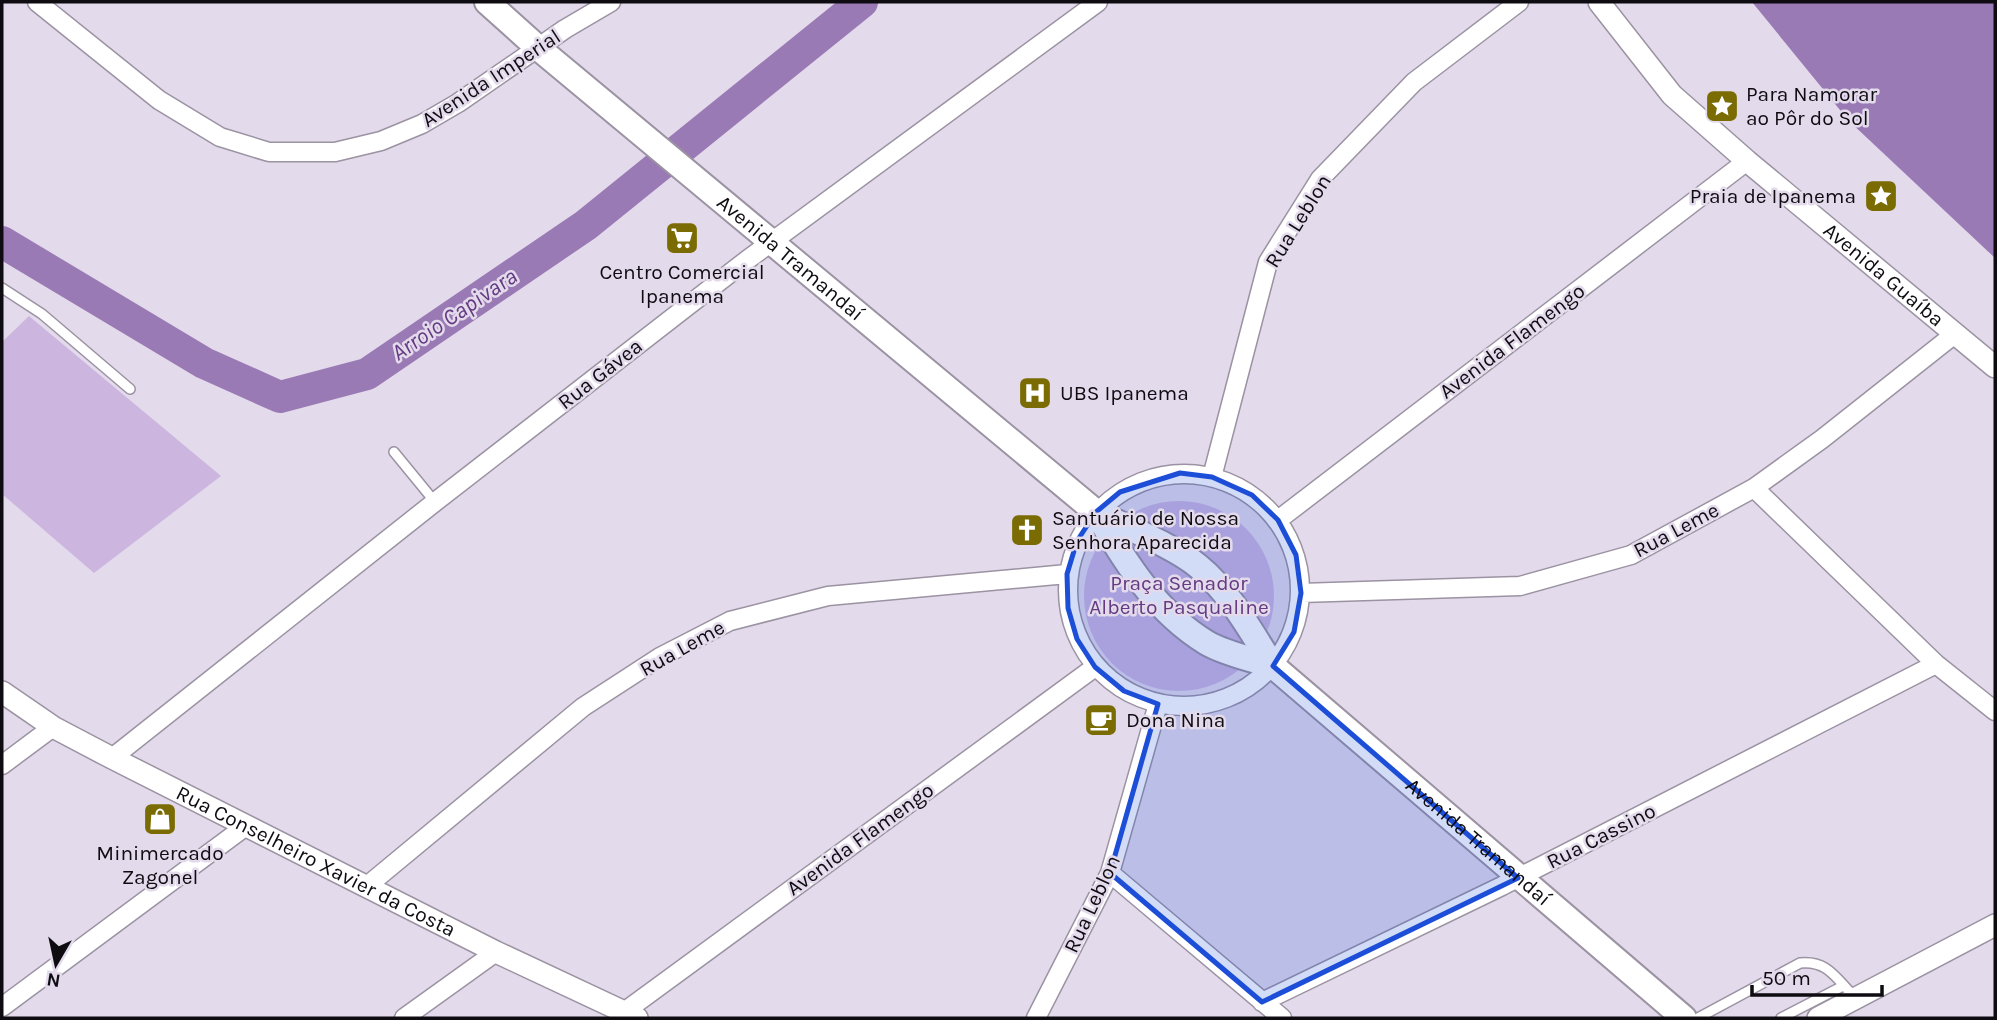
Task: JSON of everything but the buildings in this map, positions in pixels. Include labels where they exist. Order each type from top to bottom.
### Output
[{"type":"main road","name":"Avenida Tramandaí","points":[[486,2],[1096,512],[1196,564],[1211,577],[1273,666],[1684,1018]]},
{"type":"main road","name":"Avenida Tramandaí","points":[[1096,512],[1147,592],[1187,628],[1208,643],[1273,666]]},
{"type":"main road","points":[[1121,555],[1125,540],[1134,536],[1145,537]]},
{"type":"main road","points":[[1220,648],[1231,646],[1239,639],[1244,629],[1243,621]]},
{"type":"street","name":"Avenida Imperial","points":[[37,2],[159,100],[220,137],[269,152],[335,152],[381,141],[422,124],[458,103],[537,47],[611,2]]},
{"type":"street","name":"Rua Gávea","points":[[112,758],[435,502],[772,243],[1098,2]]},
{"type":"street","name":"Rua Leblon","points":[[1212,477],[1268,262],[1320,179],[1415,82],[1519,2]]},
{"type":"street","name":"Avenida Guaíba","points":[[1600,2],[1672,95],[1747,161],[1995,367]]},
{"type":"street","name":"Avenida Flamengo","points":[[1278,520],[1747,161]]},
{"type":"street","name":"Rua Leme","points":[[1301,593],[1520,586],[1631,555],[1754,488],[1822,439],[1955,333]]},
{"type":"street","points":[[1180,473],[1212,477],[1252,495],[1278,520],[1296,555],[1301,593],[1294,632],[1273,666],[1237,694],[1194,707],[1158,704],[1124,691],[1095,667],[1077,639],[1068,608],[1067,574],[1077,541],[1096,512],[1120,492],[1149,478],[1180,473]]},
{"type":"street","points":[[1754,488],[1936,664],[1995,711]]},
{"type":"street","name":"Rua Leme","points":[[366,886],[583,707],[660,657],[730,621],[828,596],[1067,574]]},
{"type":"street","name":"Rua Cassino","points":[[1262,1002],[1518,878],[1936,664]]},
{"type":"street","name":"Avenida Flamengo","points":[[630,1015],[1095,667]]},
{"type":"street","name":"Rua Conselheiro Xavier da Costa","points":[[2,692],[53,727],[112,758],[496,952],[630,1015]]},
{"type":"street","name":"Rua Leblon","points":[[1037,1018],[1110,873],[1158,704]]},
{"type":"street","points":[[2,765],[53,727]]},
{"type":"street","points":[[2,1007],[246,826]]},
{"type":"street","points":[[1110,873],[1282,1018]]},
{"type":"street","points":[[1818,1018],[1850,992],[1995,925]]},
{"type":"street","points":[[404,1018],[496,952]]},
{"type":"lane","points":[[2,288],[42,314],[130,389]]},
{"type":"lane","points":[[394,452],[435,502]]},
{"type":"lane","points":[[1698,1018],[1800,963],[1815,961],[1826,967],[1850,992],[1781,1018]]},
{"type":"highlighted area","points":[[1180,473],[1212,477],[1252,495],[1278,520],[1296,555],[1301,593],[1294,632],[1273,666],[1518,878],[1262,1002],[1110,873],[1158,704],[1124,691],[1095,667],[1077,639],[1068,608],[1067,574],[1077,541],[1096,512],[1120,492]]},
{"type":"green space","points":[[29,316],[221,476],[94,573],[2,494],[2,342]]},
{"type":"green space","name":"Praça Senador Alberto Pasqualine","points":[[1179,501],[1215,508],[1246,529],[1267,560],[1274,596],[1267,632],[1246,663],[1215,684],[1179,691],[1143,684],[1112,663],[1091,632],[1084,596],[1091,560],[1112,529],[1143,508]]},
{"type":"shaded area","points":[[1752,2],[1995,2],[1995,258],[1849,121]]},
{"type":"waterway","name":"Arroio Capivara","points":[[2,242],[204,363],[280,397],[367,374],[586,225],[862,2]]},
{"type":"place","name":"Para Namorar ao Pôr do Sol","points":[[1722,106]]},
{"type":"place","name":"Praia de Ipanema","points":[[1881,196]]},
{"type":"place","name":"Centro Comercial Ipanema","points":[[682,238]]},
{"type":"place","name":"UBS Ipanema","points":[[1035,393]]},
{"type":"place","name":"Santuário de Nossa Senhora Aparecida","points":[[1027,530]]},
{"type":"place","name":"Dona Nina","points":[[1101,720]]},
{"type":"place","name":"Minimercado Zagonel","points":[[160,819]]}]
